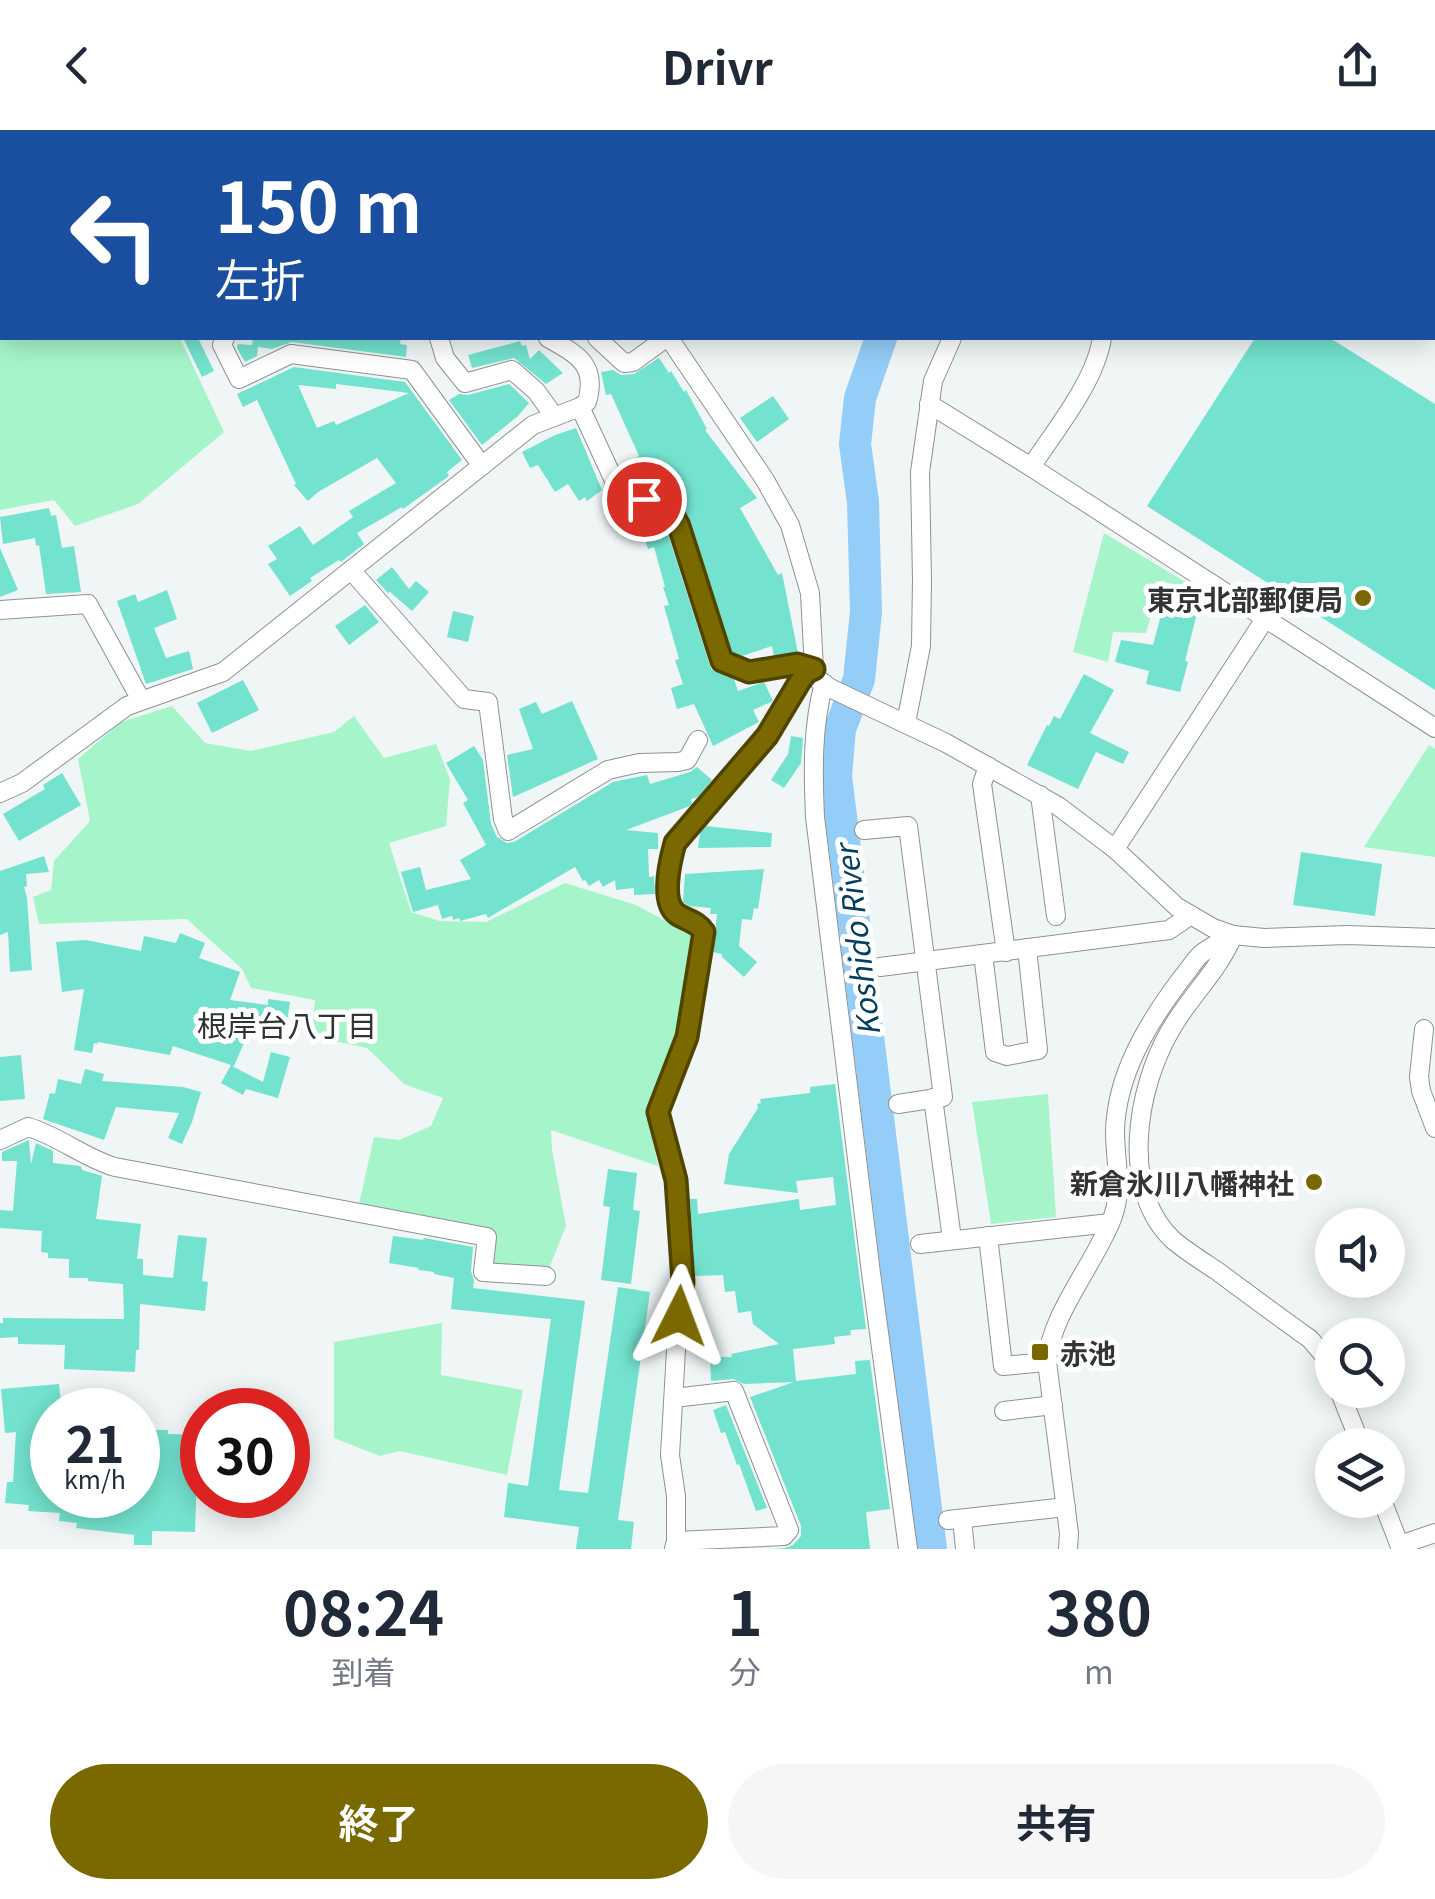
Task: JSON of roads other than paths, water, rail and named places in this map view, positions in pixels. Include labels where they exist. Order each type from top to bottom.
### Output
[{"type":"street","points":[[224,340],[222,344],[239,378],[291,354],[412,370],[482,466]]},
{"type":"street","points":[[440,340],[445,358],[464,383],[512,370],[536,391],[554,416]]},
{"type":"street","points":[[0,793],[22,782],[127,706],[223,672],[533,425],[587,402],[590,378],[586,366],[577,354],[552,340]]},
{"type":"street","points":[[599,340],[624,363],[633,362],[665,340]]},
{"type":"street","points":[[669,340],[790,525],[810,593],[823,681],[812,765],[815,817],[908,1549]]},
{"type":"street","points":[[906,723],[921,646],[920,472],[933,381],[951,340]]},
{"type":"street","points":[[1032,467],[1095,364],[1102,340]]},
{"type":"street","points":[[929,404],[1435,728]]},
{"type":"street","points":[[580,407],[618,489],[629,498],[667,504],[679,526],[722,661],[749,672],[797,664],[823,681]]},
{"type":"street","points":[[351,570],[464,699],[488,702],[503,819],[508,831],[608,770],[639,763],[687,760],[698,740]]},
{"type":"street","points":[[0,610],[88,604],[141,700]]},
{"type":"street","points":[[1115,849],[1266,619]]},
{"type":"street","points":[[674,1398],[734,1391],[789,1530],[784,1536],[675,1545],[676,1496],[670,1455],[676,1350],[683,1282],[676,1180],[658,1112],[687,1037],[704,932],[700,925],[673,912],[667,900],[675,843],[767,736],[807,672],[1058,806],[1115,849],[1177,907],[1213,928],[1233,935],[1264,938],[1435,938]]},
{"type":"street","points":[[988,766],[982,784],[1006,952]]},
{"type":"street","points":[[1040,795],[1056,916]]},
{"type":"street","points":[[864,830],[908,826],[927,962],[942,1097],[898,1104]]},
{"type":"street","points":[[880,968],[1169,930],[1191,916]]},
{"type":"street","points":[[1068,1549],[1048,1349],[1110,1223],[1118,1198],[1115,1130],[1128,1069],[1156,1012],[1201,954],[1233,935]]},
{"type":"street","points":[[1233,935],[1222,960],[1189,1001],[1153,1064],[1139,1136],[1146,1194],[1154,1216],[1172,1239],[1315,1345]]},
{"type":"street","points":[[983,954],[996,1052],[1007,1056],[1038,1050],[1028,948]]},
{"type":"street","points":[[1424,1029],[1419,1077],[1435,1128]]},
{"type":"street","points":[[932,1098],[952,1239]]},
{"type":"street","points":[[0,1140],[28,1127],[96,1162],[115,1167],[487,1238],[483,1272],[546,1276]]},
{"type":"street","points":[[920,1244],[1110,1223]]},
{"type":"street","points":[[988,1236],[1003,1366],[1047,1362]]},
{"type":"street","points":[[1004,1411],[1053,1405]]},
{"type":"street","points":[[965,1549],[955,1519],[1066,1507]]},
{"type":"street","points":[[1389,1518],[1401,1547],[1435,1533]]},
{"type":"waterway","name":"Koshido River","points":[[880,340],[860,398],[855,444],[863,502],[866,612],[859,679],[840,729],[836,776],[931,1549]]},
{"type":"place","name":"東京北部郵便局","points":[[1363,598]]},
{"type":"place","name":"新倉氷川八幡神社","points":[[1314,1182]]},
{"type":"place","name":"赤池","points":[[1040,1352]]},
{"type":"district","name":"根岸台八丁目","points":[[287,1024]]}]
